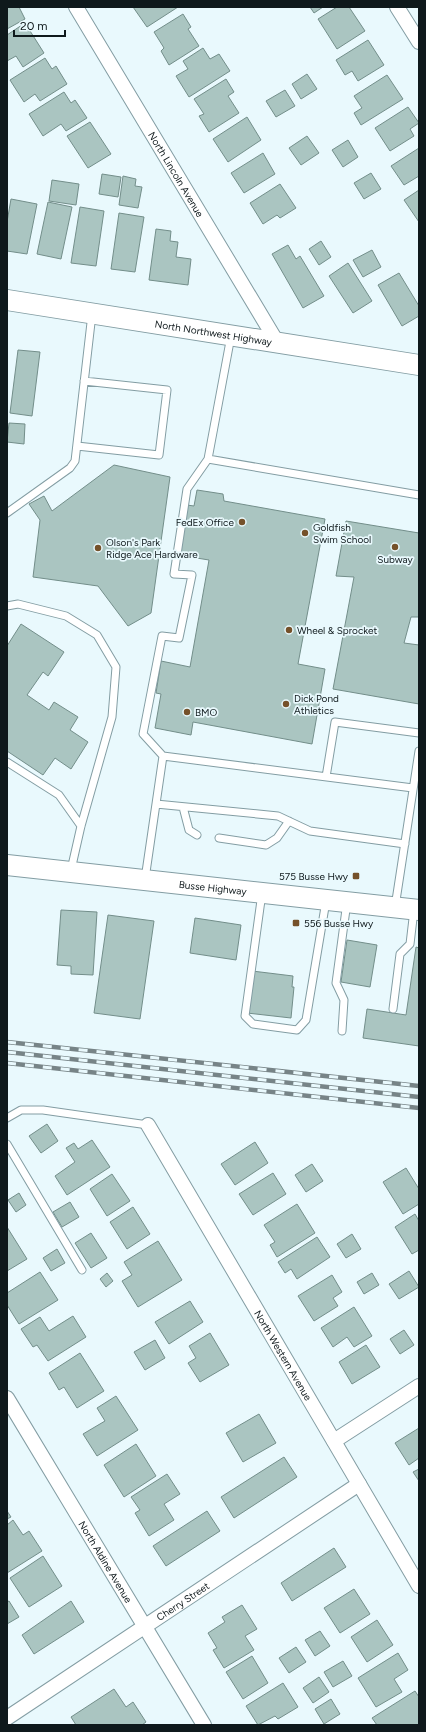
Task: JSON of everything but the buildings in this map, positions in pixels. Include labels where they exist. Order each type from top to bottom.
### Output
[{"type":"main road","name":"North Northwest Highway","points":[[7,300],[419,365]]},
{"type":"main road","name":"Busse Highway","points":[[7,865],[409,909]]},
{"type":"street","name":"North Lincoln Avenue","points":[[76,7],[277,342]]},
{"type":"street","points":[[397,7],[419,42]]},
{"type":"street","name":"North Western Avenue","points":[[148,1125],[419,1586]]},
{"type":"street","points":[[334,1440],[419,1386]]},
{"type":"street","name":"North Aldine Avenue","points":[[7,1398],[204,1725]]},
{"type":"street","name":"Cherry Street","points":[[7,1718],[359,1484]]},
{"type":"lane","points":[[7,513],[70,468],[75,461],[92,314]]},
{"type":"lane","points":[[231,336],[208,459],[187,489],[174,574],[192,575],[179,638],[162,636],[143,734],[163,756],[413,788]]},
{"type":"lane","points":[[77,446],[159,455],[167,390],[84,381]]},
{"type":"lane","points":[[208,459],[419,495]]},
{"type":"lane","points":[[7,606],[18,604],[66,616],[97,635],[116,667],[112,717],[81,826],[70,872]]},
{"type":"lane","points":[[326,777],[335,722],[419,733]]},
{"type":"lane","points":[[393,1009],[400,954],[410,944],[405,844],[419,751]]},
{"type":"lane","points":[[144,880],[163,756]]},
{"type":"lane","points":[[7,762],[59,795],[81,826]]},
{"type":"lane","points":[[156,804],[278,816],[310,831],[405,844]]},
{"type":"lane","points":[[182,807],[189,830],[198,835]]},
{"type":"lane","points":[[219,838],[266,844],[277,838],[289,821]]},
{"type":"lane","points":[[262,893],[245,1016],[253,1024],[297,1030],[306,1020],[326,900]]},
{"type":"lane","points":[[342,1031],[344,1000],[336,983],[347,902]]},
{"type":"lane","points":[[7,1118],[21,1110],[43,1110],[148,1125]]},
{"type":"lane","points":[[7,1144],[82,1270]]},
{"type":"railway","points":[[7,1042],[419,1086]]},
{"type":"railway","points":[[7,1052],[419,1097]]},
{"type":"railway","points":[[7,1063],[419,1108]]},
{"type":"place","name":"FedEx Office","points":[[242,522]]},
{"type":"place","name":"Goldfish Swim School","points":[[305,533]]},
{"type":"place","name":"Subway","points":[[395,547]]},
{"type":"place","name":"Olson's Park Ridge Ace Hardware","points":[[98,548]]},
{"type":"place","name":"Wheel & Sprocket","points":[[289,630]]},
{"type":"place","name":"Dick Pond Athletics","points":[[286,704]]},
{"type":"place","name":"BMO","points":[[187,712]]},
{"type":"place","name":"575 Busse Hwy","points":[[356,876]]},
{"type":"place","name":"556 Busse Hwy","points":[[296,923]]}]
